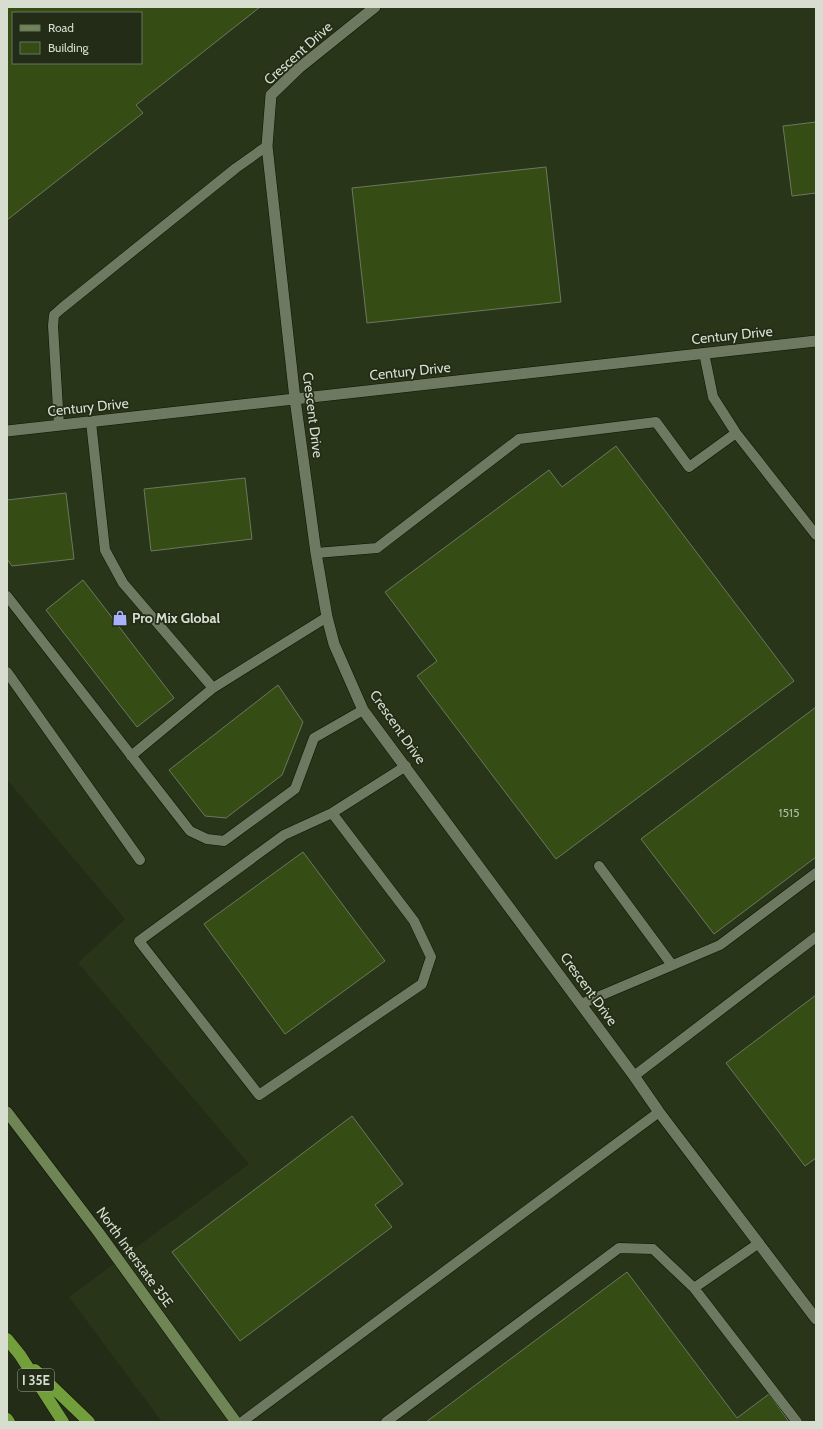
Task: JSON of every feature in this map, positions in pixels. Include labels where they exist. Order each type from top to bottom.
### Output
[{"type":"highway","name":"I 35E","points":[[7,1339],[20,1355],[63,1422]]},
{"type":"highway","points":[[20,1355],[89,1422]]},
{"type":"main road","name":"North Interstate 35E","points":[[7,1112],[99,1234],[236,1422]]},
{"type":"street","name":"Crescent Drive","points":[[375,7],[299,68],[271,95],[267,146],[295,399],[316,553],[327,617],[334,644],[364,710],[659,1112],[816,1319]]},
{"type":"street","name":"Century Drive","points":[[7,431],[816,341]]},
{"type":"lane","points":[[59,425],[53,326],[54,315],[201,196],[267,146]]},
{"type":"lane","points":[[704,354],[713,397],[736,434],[816,535]]},
{"type":"lane","points":[[91,422],[105,550],[123,583],[213,688]]},
{"type":"lane","points":[[316,553],[376,548],[519,439],[656,422],[689,467],[736,434]]},
{"type":"lane","points":[[7,596],[190,832],[207,839],[224,841],[295,789],[314,738],[364,710]]},
{"type":"lane","points":[[131,756],[213,688],[327,617]]},
{"type":"lane","points":[[7,672],[140,860]]},
{"type":"lane","points":[[332,813],[414,921],[431,957],[422,984],[259,1096],[139,941],[284,834],[332,813],[406,766]]},
{"type":"lane","points":[[599,866],[672,965]]},
{"type":"lane","points":[[581,1004],[720,945],[816,873]]},
{"type":"lane","points":[[634,1076],[816,937]]},
{"type":"lane","points":[[242,1422],[659,1112]]},
{"type":"lane","points":[[694,1288],[759,1243]]},
{"type":"lane","points":[[386,1422],[619,1248],[653,1249],[694,1288],[797,1422]]},
{"type":"shaded area","points":[[7,7],[816,7],[816,1422],[162,1422],[69,1297],[249,1164],[78,963],[125,919],[7,780]]},
{"type":"building","points":[[7,7],[260,7],[136,105],[143,113],[7,220]]},
{"type":"building","points":[[816,122],[816,193],[792,196],[783,126]]},
{"type":"building","points":[[546,167],[561,302],[367,323],[352,188]]},
{"type":"building","points":[[616,446],[794,681],[556,859],[417,676],[437,661],[385,592],[549,470],[562,487]]},
{"type":"building","points":[[245,478],[252,539],[151,551],[144,489]]},
{"type":"building","points":[[66,493],[74,559],[12,566],[7,559],[7,500]]},
{"type":"building","points":[[83,580],[174,698],[137,727],[46,610]]},
{"type":"building","points":[[278,685],[303,722],[282,775],[226,818],[205,816],[169,770]]},
{"type":"building","points":[[816,707],[816,857],[714,934],[641,839]]},
{"type":"building","points":[[303,852],[385,961],[285,1034],[204,924]]},
{"type":"building","points":[[816,995],[816,1158],[805,1166],[726,1063]]},
{"type":"building","points":[[352,1116],[403,1184],[375,1205],[392,1227],[240,1341],[172,1252]]},
{"type":"building","points":[[627,1272],[737,1418],[769,1394],[789,1422],[426,1422]]},
{"type":"place","name":"Pro Mix Global","points":[[120,618]]}]
